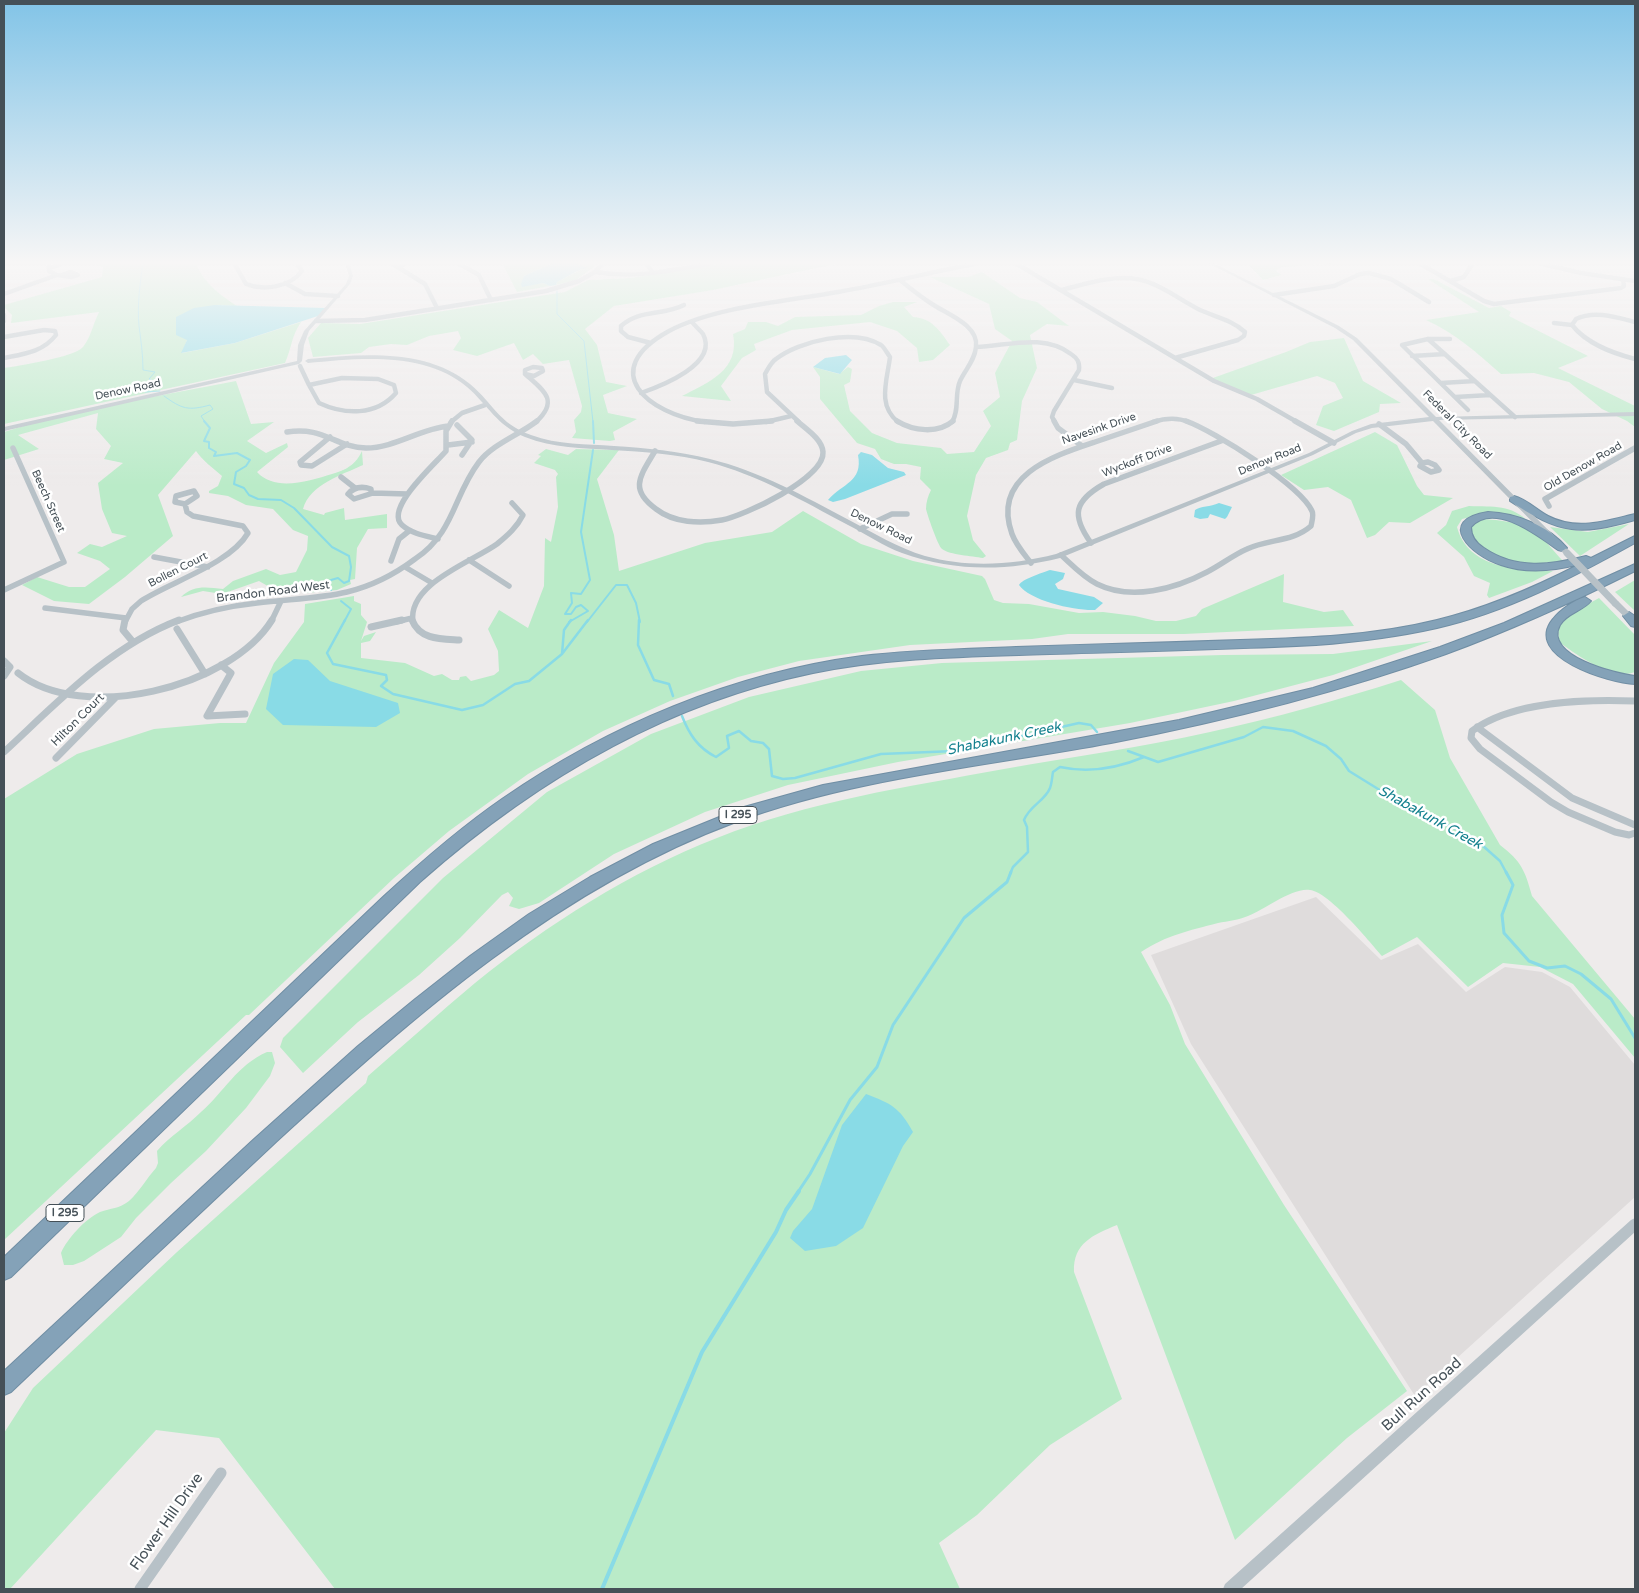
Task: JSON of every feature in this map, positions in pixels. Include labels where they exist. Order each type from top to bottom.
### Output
[{"type":"highway","points":[[1514,499],[1545,520],[1574,529],[1588,528],[1635,517]]},
{"type":"highway","points":[[1565,551],[1534,527],[1511,518],[1482,516],[1472,520],[1466,526],[1466,535],[1469,540],[1486,555],[1501,562],[1530,568],[1549,568],[1570,564],[1635,538]]},
{"type":"highway","name":"I 295","points":[[4,1270],[126,1156],[312,975],[439,856],[485,819],[537,783],[589,752],[650,722],[701,701],[758,682],[816,668],[874,658],[940,653],[1283,643],[1403,631],[1454,620],[1499,605],[1560,579],[1635,538]]},
{"type":"highway","points":[[1635,568],[1563,615],[1553,630],[1558,646],[1578,664],[1609,677],[1635,680]]},
{"type":"highway","name":"I 295","points":[[4,1386],[281,1126],[398,1024],[527,924],[593,882],[646,854],[724,820],[775,802],[828,788],[1164,728],[1262,706],[1353,681],[1443,652],[1522,622],[1635,568]]},
{"type":"street","points":[[4,358],[38,350],[51,343],[55,337]]},
{"type":"street","points":[[304,337],[301,345],[304,375],[309,385],[319,403],[328,408],[350,412],[369,410],[380,406],[394,396],[396,390],[391,382],[378,379],[342,378],[309,385]]},
{"type":"street","points":[[629,337],[651,343]]},
{"type":"street","points":[[660,337],[651,343],[641,354],[634,370],[635,382],[641,393],[662,409],[679,416],[700,421],[747,424],[772,421],[791,416]]},
{"type":"street","points":[[641,393],[663,386],[692,368],[701,358],[705,347],[704,337]]},
{"type":"street","points":[[655,451],[641,476],[640,493],[652,508],[674,518],[702,521],[731,518],[754,509],[816,469],[823,455],[818,440],[771,397],[765,388],[764,377],[771,363],[782,354],[802,345],[849,337]]},
{"type":"street","points":[[857,337],[878,342],[890,354],[885,404],[891,416],[904,426],[918,429],[936,429],[946,426],[956,418],[955,397],[957,384],[974,355],[976,347],[974,337]]},
{"type":"street","points":[[1141,337],[1214,381],[1257,399],[1334,443]]},
{"type":"street","points":[[1176,358],[1242,337]]},
{"type":"street","name":"Federal City Road","points":[[1352,337],[1436,419],[1633,620]]},
{"type":"street","points":[[1584,337],[1635,359]]},
{"type":"street","points":[[1450,338],[1428,339],[1402,345],[1468,410]]},
{"type":"street","points":[[1428,339],[1515,417]]},
{"type":"street","points":[[976,347],[994,347],[1017,342],[1032,342],[1059,347],[1072,354],[1080,367],[1052,417],[1058,428],[1082,446]]},
{"type":"street","points":[[1412,356],[1445,354]]},
{"type":"street","name":"Denow Road","points":[[4,429],[67,413],[303,363],[340,358],[398,359],[435,367],[462,380],[503,424],[518,433],[558,444],[655,451],[690,456],[725,465],[753,474],[904,551],[947,562],[994,566],[1031,563],[1061,555],[1269,471],[1334,443],[1354,432],[1379,424],[1436,419],[1635,414]]},
{"type":"street","name":"Brandon Road West","points":[[4,752],[100,664],[133,642],[159,629],[203,612],[232,606],[344,594],[381,580],[405,567],[438,539],[448,524],[475,466],[495,447],[543,416],[549,404],[544,392],[526,374]]},
{"type":"street","points":[[1074,380],[1112,388]]},
{"type":"street","points":[[1440,383],[1475,381]]},
{"type":"street","points":[[1455,397],[1490,395]]},
{"type":"street","points":[[438,539],[409,531],[400,523],[397,516],[399,505],[443,455],[448,445],[446,432],[448,426],[459,415],[485,405]]},
{"type":"street","name":"Navesink Drive","points":[[1031,563],[1015,539],[1009,523],[1008,508],[1012,494],[1024,475],[1054,456],[1159,419],[1170,418],[1193,423],[1269,471],[1298,492],[1309,504],[1314,518],[1311,526],[1297,536],[1245,549],[1192,579],[1138,591],[1113,590],[1091,580],[1061,555]]},
{"type":"street","points":[[1379,424],[1406,444],[1422,463]]},
{"type":"street","points":[[457,425],[470,437],[472,442]]},
{"type":"street","points":[[287,432],[310,430],[358,448],[378,447],[396,443],[429,428],[448,426]]},
{"type":"street","points":[[330,437],[300,462],[301,465],[312,466],[347,444]]},
{"type":"street","name":"Wyckoff Drive","points":[[1090,543],[1079,526],[1076,515],[1080,503],[1090,492],[1104,484],[1221,441]]},
{"type":"street","points":[[448,445],[472,442]]},
{"type":"street","points":[[462,455],[472,442]]},
{"type":"street","name":"Beech Street","points":[[4,590],[64,562],[13,448]]},
{"type":"street","name":"Old Denow Road","points":[[1549,506],[1545,499],[1635,448]]},
{"type":"street","points":[[342,477],[355,488]]},
{"type":"street","points":[[371,493],[368,487],[355,488],[349,492],[350,498],[361,499],[371,493],[407,494]]},
{"type":"street","points":[[459,640],[436,638],[425,635],[418,630],[412,618],[414,602],[423,590],[432,583],[502,540],[518,525],[522,514],[512,503]]},
{"type":"street","name":"Bollen Court","points":[[126,618],[134,607],[146,597],[208,567],[244,539],[248,530],[239,525],[193,516],[187,512],[185,504]]},
{"type":"street","points":[[860,529],[892,514],[907,514]]},
{"type":"street","points":[[391,561],[399,539],[409,531]]},
{"type":"street","points":[[154,557],[208,567]]},
{"type":"street","points":[[468,560],[509,586]]},
{"type":"street","points":[[405,567],[432,583]]},
{"type":"street","points":[[18,673],[34,684],[96,698],[116,698],[159,690],[204,674],[247,648],[264,631],[280,601]]},
{"type":"street","points":[[45,608],[126,618],[123,630],[133,642]]},
{"type":"street","points":[[371,627],[412,618]]},
{"type":"street","points":[[177,629],[204,674]]},
{"type":"street","points":[[4,660],[10,667],[4,676]]},
{"type":"street","points":[[221,665],[231,673],[207,716],[245,714]]},
{"type":"street","name":"Hilton Court","points":[[56,758],[116,698]]},
{"type":"street","points":[[1635,701],[1596,699],[1557,702],[1520,711],[1481,724],[1472,731],[1471,738],[1480,749],[1551,802],[1568,812],[1615,832],[1629,835],[1635,833]]},
{"type":"street","points":[[1477,727],[1572,798],[1635,825]]},
{"type":"street","name":"Bull Run Road","points":[[1230,1589],[1635,1224]]},
{"type":"street","name":"Flower Hill Drive","points":[[140,1589],[221,1473]]},
{"type":"shaded area","points":[[1316,897],[1381,960],[1418,944],[1466,992],[1505,967],[1542,972],[1570,987],[1635,1065],[1635,1197],[1415,1396],[1191,1044],[1151,955]]},
{"type":"green space","points":[[89,337],[189,337],[182,353],[235,343],[253,337],[293,337],[285,363],[4,424],[4,368],[46,361],[78,351]]},
{"type":"green space","points":[[426,337],[407,345],[391,344],[369,347],[361,353],[313,357],[308,338]]},
{"type":"green space","points":[[591,337],[597,345],[606,382],[627,386],[603,395],[608,413],[637,419],[613,432],[615,440],[572,438],[576,432],[574,420],[581,412],[582,406],[569,360],[543,364],[533,354],[523,360],[514,343],[477,356],[453,350],[461,338]]},
{"type":"green space","points":[[733,337],[772,337],[754,344],[756,350],[742,358],[721,386],[731,401],[682,396],[712,380],[720,373],[732,357]]},
{"type":"green space","points":[[904,337],[945,337],[950,345],[933,360],[919,362],[917,348]]},
{"type":"green space","points":[[1007,337],[1030,337],[1037,368],[1022,401],[1017,440],[1010,443],[1008,450],[986,458],[976,475],[967,516],[973,540],[986,556],[983,558],[956,554],[942,549],[935,536],[926,509],[927,499],[931,490],[920,479],[921,467],[894,464],[881,459],[875,449],[857,443],[820,399],[820,377],[813,367],[839,374],[848,367],[852,369],[850,382],[844,385],[850,411],[872,433],[897,443],[941,448],[947,454],[974,452],[991,426],[983,411],[1000,397],[995,373],[1012,341]]},
{"type":"green space","points":[[1456,337],[1551,337],[1588,356],[1558,368],[1635,406],[1635,427],[1602,409],[1569,382],[1534,373],[1501,374]]},
{"type":"green space","points":[[1344,338],[1363,381],[1401,403],[1380,404],[1379,412],[1334,431],[1316,425],[1323,406],[1343,398],[1335,383],[1317,376],[1251,395],[1210,379],[1310,342]]},
{"type":"green space","points":[[236,381],[251,424],[274,422],[247,441],[266,453],[287,443],[288,447],[257,472],[264,478],[273,482],[293,483],[323,477],[348,467],[356,461],[362,451],[363,465],[328,481],[312,493],[303,509],[324,515],[325,513],[344,508],[345,520],[387,514],[387,528],[368,529],[357,548],[355,579],[350,580],[351,584],[337,590],[305,593],[303,589],[280,590],[259,581],[222,594],[203,591],[181,597],[190,590],[205,587],[223,589],[233,581],[266,569],[280,575],[296,572],[307,550],[308,536],[293,530],[273,509],[246,505],[228,496],[209,493],[209,491],[218,486],[222,476],[204,461],[196,451],[158,495],[173,536],[125,577],[89,604],[54,601],[22,585],[37,577],[69,587],[85,587],[110,569],[100,561],[77,553],[90,544],[102,547],[127,536],[112,533],[102,509],[98,483],[123,463],[104,459],[111,446],[96,429],[98,413],[18,435],[39,449],[4,460],[4,432],[89,409]]},
{"type":"green space","points":[[1375,432],[1397,445],[1417,486],[1424,495],[1453,498],[1410,523],[1389,522],[1375,535],[1367,538],[1351,500],[1328,487],[1304,490],[1281,475]]},
{"type":"green space","points":[[546,449],[568,455],[576,449],[619,450],[597,479],[614,535],[619,571],[705,543],[772,532],[803,511],[861,544],[913,561],[982,576],[994,600],[1003,603],[1029,604],[1079,613],[1103,612],[1156,621],[1176,621],[1196,616],[1202,609],[1284,574],[1283,602],[1324,612],[1343,610],[1354,626],[1184,634],[1068,634],[1032,639],[910,645],[799,661],[738,677],[670,701],[603,731],[528,774],[449,831],[394,878],[249,1015],[246,1015],[4,1240],[4,799],[77,754],[154,729],[220,723],[246,723],[274,663],[304,622],[305,604],[354,596],[354,601],[361,604],[361,615],[367,622],[361,641],[364,636],[376,632],[370,641],[361,643],[361,658],[405,663],[434,676],[442,674],[452,680],[459,680],[460,677],[466,676],[471,681],[494,675],[499,671],[498,651],[488,629],[499,610],[528,628],[544,586],[545,538],[551,542],[558,507],[556,477],[558,474],[555,470],[534,463],[541,456],[538,455]]},
{"type":"green space","points":[[1469,506],[1502,508],[1516,512],[1530,523],[1496,515],[1480,515],[1462,519],[1457,527],[1463,541],[1472,551],[1483,559],[1510,568],[1553,571],[1532,582],[1489,598],[1487,595],[1490,583],[1474,576],[1464,557],[1437,533],[1446,525],[1452,511]]},
{"type":"green space","points":[[1482,519],[1510,522],[1535,532],[1563,561],[1523,564],[1504,561],[1486,554],[1469,533],[1472,524]]},
{"type":"green space","points":[[1629,524],[1580,556],[1550,527],[1588,532]]},
{"type":"green space","points":[[1635,580],[1635,611],[1615,592]]},
{"type":"green space","points":[[1599,598],[1635,635],[1635,672],[1626,674],[1606,670],[1585,660],[1559,642],[1558,627],[1572,613]]},
{"type":"green space","points":[[1432,641],[1333,675],[1234,701],[1130,723],[898,762],[788,785],[705,812],[614,854],[539,903],[519,909],[509,906],[513,898],[508,892],[502,895],[460,938],[419,975],[358,1022],[303,1073],[280,1047],[283,1038],[443,878],[547,792],[651,734],[749,697],[861,671],[942,663],[1223,655],[1333,654]]},
{"type":"green space","points":[[1401,680],[1435,710],[1450,758],[1500,845],[1518,861],[1527,879],[1532,896],[1635,1019],[1635,1058],[1573,984],[1540,967],[1503,963],[1468,987],[1417,937],[1382,956],[1338,908],[1318,893],[1310,890],[1287,895],[1245,917],[1169,937],[1141,952],[1170,1005],[1185,1044],[1284,1205],[1407,1391],[1347,1438],[1235,1540],[1117,1225],[1100,1232],[1086,1241],[1077,1254],[1074,1272],[1122,1399],[1050,1445],[977,1515],[939,1543],[960,1589],[335,1589],[219,1438],[156,1430],[10,1589],[4,1589],[4,1433],[33,1388],[177,1252],[366,1083],[368,1076],[475,983],[531,940],[561,920],[621,883],[653,867],[717,838],[787,814],[895,789],[1210,732],[1354,695]]},
{"type":"green space","points":[[272,1052],[275,1063],[270,1076],[246,1108],[206,1151],[136,1218],[121,1237],[84,1261],[73,1265],[64,1265],[61,1253],[77,1230],[94,1215],[129,1201],[156,1168],[158,1163],[157,1151],[196,1117],[239,1071],[256,1057]]},
{"type":"water","points":[[181,337],[252,337],[235,343],[181,353],[187,340]]},
{"type":"water","points":[[846,355],[852,360],[840,374],[813,367],[825,358]]},
{"type":"water","points":[[861,452],[872,455],[888,468],[904,472],[906,475],[845,499],[833,502],[828,500],[855,477],[859,464],[858,455]]},
{"type":"water","points":[[1219,503],[1232,507],[1225,519],[1210,514],[1208,518],[1200,519],[1194,517],[1195,510]]},
{"type":"water","points":[[1050,570],[1065,573],[1063,579],[1055,584],[1058,589],[1094,597],[1103,603],[1095,610],[1066,607],[1033,596],[1019,585],[1028,578]]},
{"type":"water","points":[[294,659],[308,660],[330,681],[398,703],[400,713],[376,727],[283,725],[266,709],[273,674]]},
{"type":"water","points":[[866,1094],[894,1107],[913,1132],[903,1146],[863,1228],[836,1246],[805,1251],[790,1238],[793,1231],[812,1209],[842,1125]]},
{"type":"waterway","name":"Shabakunk Creek","points":[[140,337],[143,370],[155,372],[149,379],[153,381],[153,384],[145,392],[160,391]]},
{"type":"waterway","points":[[580,337],[584,341],[593,422]]},
{"type":"waterway","name":"Shabakunk Creek","points":[[164,396],[186,408],[210,405],[213,409],[201,416],[205,422]]},
{"type":"waterway","name":"Shabakunk Creek","points":[[204,421],[210,428],[204,441],[209,442],[209,448],[216,452],[214,456],[237,453],[250,460],[246,466],[236,472],[234,484],[244,488],[249,495],[258,499],[281,500],[294,508],[332,547],[349,556],[351,567],[349,581],[344,583],[338,578],[331,580],[326,585],[331,590]]},
{"type":"waterway","points":[[593,421],[594,443]]},
{"type":"waterway","points":[[570,621],[588,611],[581,605],[576,607],[571,614],[565,614],[572,603],[571,593],[581,594],[590,580],[581,532],[593,450]]},
{"type":"waterway","name":"Shabakunk Creek","points":[[587,622],[616,585],[627,585],[636,603],[640,622]]},
{"type":"waterway","name":"Shabakunk Creek","points":[[341,601],[351,609],[344,622]]},
{"type":"waterway","name":"Shabakunk Creek","points":[[345,620],[327,653],[333,664],[386,675],[387,680],[381,686],[393,694],[462,710],[483,705],[515,684],[529,681],[562,654]]},
{"type":"waterway","name":"Shabakunk Creek","points":[[562,654],[588,620]]},
{"type":"waterway","name":"Shabakunk Creek","points":[[639,620],[638,645],[654,680],[669,684],[673,696]]},
{"type":"waterway","points":[[562,654],[564,630],[570,621]]},
{"type":"waterway","name":"Shabakunk Creek","points":[[682,716],[695,740],[716,757],[729,748],[727,736],[739,731],[751,741],[763,743],[769,749],[772,776],[783,779],[795,778],[881,754],[955,751],[1079,723],[1091,725],[1097,732]]},
{"type":"waterway","name":"Shabakunk Creek","points":[[1128,751],[1158,762],[1244,737],[1263,727],[1293,731],[1326,746],[1341,759],[1349,771],[1425,818],[1450,826],[1474,838],[1500,861],[1507,874]]},
{"type":"waterway","points":[[1010,874],[1013,867],[1028,852],[1027,827],[1024,820],[1030,810],[1048,792],[1053,772],[1060,767],[1081,770],[1113,767],[1144,757]]},
{"type":"waterway","points":[[798,1192],[810,1174],[850,1100],[877,1067],[893,1025],[964,918],[1007,882],[1011,872]]},
{"type":"waterway","name":"Shabakunk Creek","points":[[1506,872],[1513,885],[1502,915],[1504,933],[1529,961],[1547,968],[1565,966],[1581,974],[1611,999],[1635,1038]]},
{"type":"waterway","points":[[602,1589],[702,1352],[799,1191]]}]
